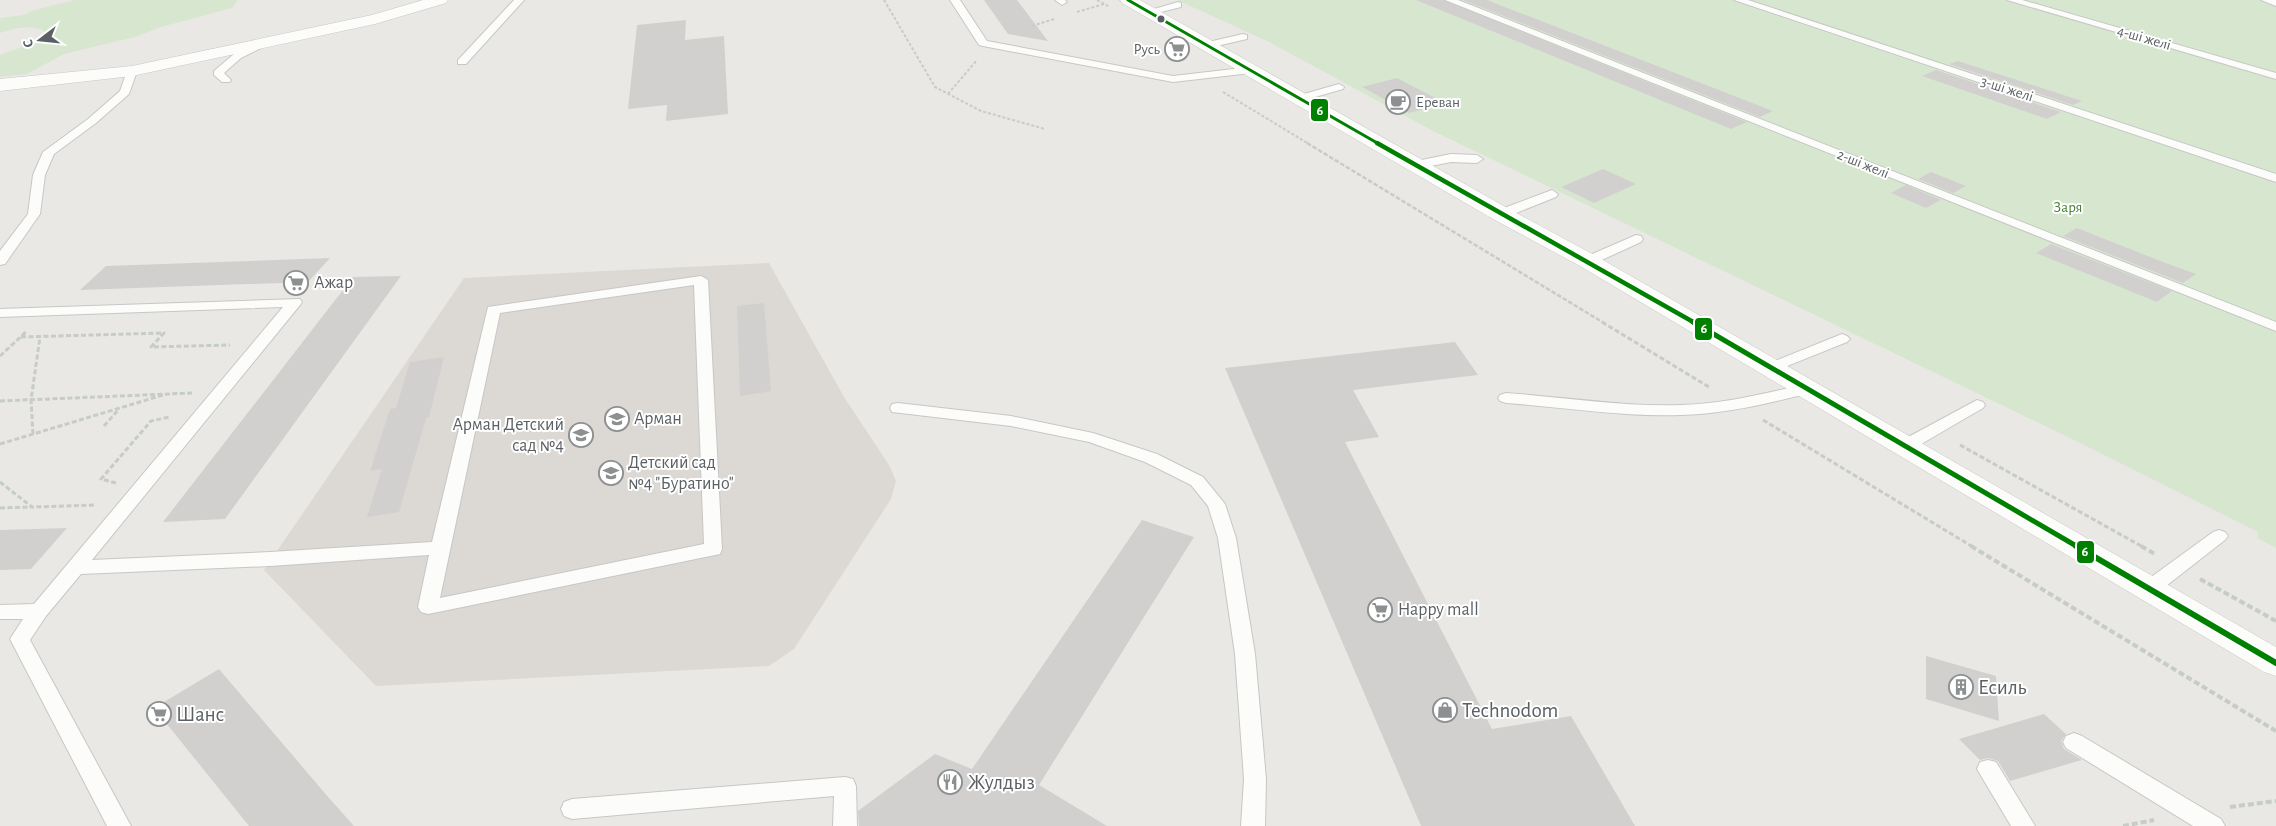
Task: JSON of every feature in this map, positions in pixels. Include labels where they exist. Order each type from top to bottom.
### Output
[{"type":"street","points":[[0,85],[132,71],[375,19],[440,0]]},
{"type":"street","points":[[1139,4],[1501,214],[1588,261],[2276,662]]},
{"type":"lane","points":[[462,62],[519,0]]},
{"type":"lane","points":[[955,0],[983,43],[1173,79],[1251,70]]},
{"type":"lane","name":"2-ші желі","points":[[1450,0],[2276,327]]},
{"type":"lane","name":"3-ші желі","points":[[1739,0],[2276,178]]},
{"type":"lane","name":"4-ші желі","points":[[2012,0],[2276,76]]},
{"type":"lane","points":[[2266,0],[2276,2]]},
{"type":"lane","points":[[1139,4],[1178,5]]},
{"type":"lane","points":[[1208,45],[1243,37]]},
{"type":"lane","points":[[226,80],[218,73],[227,62],[244,51],[265,42]]},
{"type":"lane","points":[[0,261],[34,214],[38,175],[49,152],[92,120],[125,92],[132,71]]},
{"type":"lane","points":[[1301,98],[1340,87]]},
{"type":"lane","points":[[1416,165],[1451,158],[1477,159]]},
{"type":"lane","points":[[1501,214],[1552,194]]},
{"type":"lane","points":[[1588,261],[1636,238]]},
{"type":"lane","points":[[701,280],[713,549],[428,607],[440,548],[493,310],[701,280]]},
{"type":"lane","points":[[0,313],[295,302],[39,611],[20,639],[119,826]]},
{"type":"lane","points":[[1770,368],[1842,339]]},
{"type":"lane","points":[[1506,398],[1629,409],[1682,410],[1715,408],[1807,389]]},
{"type":"lane","points":[[1905,446],[1977,405]]},
{"type":"lane","points":[[898,408],[1011,421],[1093,438],[1151,458],[1197,481],[1216,504],[1227,538],[1245,654],[1255,780],[1253,826]]},
{"type":"lane","points":[[2150,588],[2218,536]]},
{"type":"lane","points":[[77,567],[270,559],[440,548]]},
{"type":"lane","points":[[0,612],[39,611]]},
{"type":"lane","points":[[2074,742],[2213,826]]},
{"type":"lane","points":[[1988,769],[2023,826]]},
{"type":"lane","points":[[572,809],[846,786],[845,826]]},
{"type":"path","points":[[884,0],[901,32],[935,87],[981,110],[1045,129]]},
{"type":"path","points":[[948,94],[990,44]]},
{"type":"path","points":[[21,337],[164,332],[151,347],[237,345]]},
{"type":"path","points":[[33,434],[31,400],[40,337]]},
{"type":"path","points":[[0,401],[197,392],[191,400]]},
{"type":"path","points":[[0,444],[169,394]]},
{"type":"path","points":[[104,426],[120,408]]},
{"type":"path","points":[[105,505],[121,484],[101,479],[151,421],[179,415]]},
{"type":"path","points":[[0,482],[32,507]]},
{"type":"path","points":[[0,508],[129,504]]},
{"type":"shaded area","name":"Детский сад №4 \"Буратино\"","points":[[769,263],[844,397],[889,465],[896,481],[891,499],[794,649],[769,666],[376,686],[264,570],[464,278]]},
{"type":"green space","points":[[74,0],[238,0],[232,8],[161,27],[135,37],[64,54],[27,74],[0,77],[0,55],[22,47],[28,41],[51,37],[46,32],[34,28],[13,29],[0,33],[0,18],[24,15],[34,10]]},
{"type":"green space","name":"Заря","points":[[1177,0],[2276,0],[2276,548],[2257,538],[2258,532],[2076,441],[1433,131],[1269,42]]},
{"type":"building","points":[[984,0],[1017,0],[1048,41],[1008,34]]},
{"type":"building","points":[[1416,0],[1443,0],[1747,122],[1731,129]]},
{"type":"building","points":[[1463,0],[1487,0],[1773,111],[1760,117]]},
{"type":"building","points":[[686,20],[685,40],[724,36],[728,114],[666,121],[667,105],[628,109],[637,25]]},
{"type":"building","points":[[1958,61],[2082,101],[2073,105],[1949,64]]},
{"type":"building","points":[[1936,70],[2061,112],[2047,119],[1922,76]]},
{"type":"building","points":[[1397,78],[1445,103],[1409,113],[1362,87]]},
{"type":"building","points":[[1603,169],[1636,184],[1594,203],[1561,187]]},
{"type":"building","points":[[1931,172],[1966,186],[1953,193],[1918,179]]},
{"type":"building","points":[[1906,185],[1941,200],[1926,208],[1891,193]]},
{"type":"building","points":[[2077,228],[2196,274],[2183,283],[2063,236]]},
{"type":"building","points":[[2051,244],[2172,291],[2157,302],[2036,253]]},
{"type":"building","points":[[330,258],[308,282],[80,290],[106,266]]},
{"type":"building","points":[[401,276],[225,519],[163,522],[353,277]]},
{"type":"building","points":[[764,303],[771,391],[740,396],[737,306]]},
{"type":"building","name":"Happy mall","points":[[1455,342],[1478,375],[1353,390],[1379,437],[1345,442],[1492,729],[1571,716],[1635,826],[1421,826],[1225,368]]},
{"type":"building","points":[[444,357],[429,417],[426,418],[399,512],[367,517],[382,469],[370,471],[390,409],[396,408],[410,362]]},
{"type":"building","points":[[1142,520],[1194,537],[1039,785],[1107,826],[859,826],[858,811],[935,754],[972,769]]},
{"type":"building","points":[[67,528],[31,569],[0,570],[0,530]]},
{"type":"building","name":"Есиль","points":[[1926,656],[1996,676],[1999,721],[1926,699]]},
{"type":"building","points":[[219,669],[354,826],[249,826],[154,708]]},
{"type":"building","points":[[2044,714],[2066,734],[2061,741],[2064,749],[2082,760],[2010,781],[1998,761],[1988,758],[1980,760],[1959,739]]},
{"type":"transit line","name":"6","points":[[1128,0],[1501,214],[1588,261],[2276,663]]},
{"type":"place","name":"Русь","points":[[1177,49]]},
{"type":"place","name":"Ереван","points":[[1398,102]]},
{"type":"place","name":"Ажар","points":[[296,283]]},
{"type":"place","name":"Арман","points":[[617,419]]},
{"type":"place","name":"Арман Детский сад №4","points":[[581,435]]},
{"type":"place","name":"Детский сад №4 \"Буратино\"","points":[[611,473]]},
{"type":"place","name":"Happy mall","points":[[1380,610]]},
{"type":"place","name":"Есиль","points":[[1961,687]]},
{"type":"place","name":"Technodom","points":[[1445,710]]},
{"type":"place","name":"Шанс","points":[[159,714]]},
{"type":"place","name":"Жулдыз","points":[[950,782]]}]
